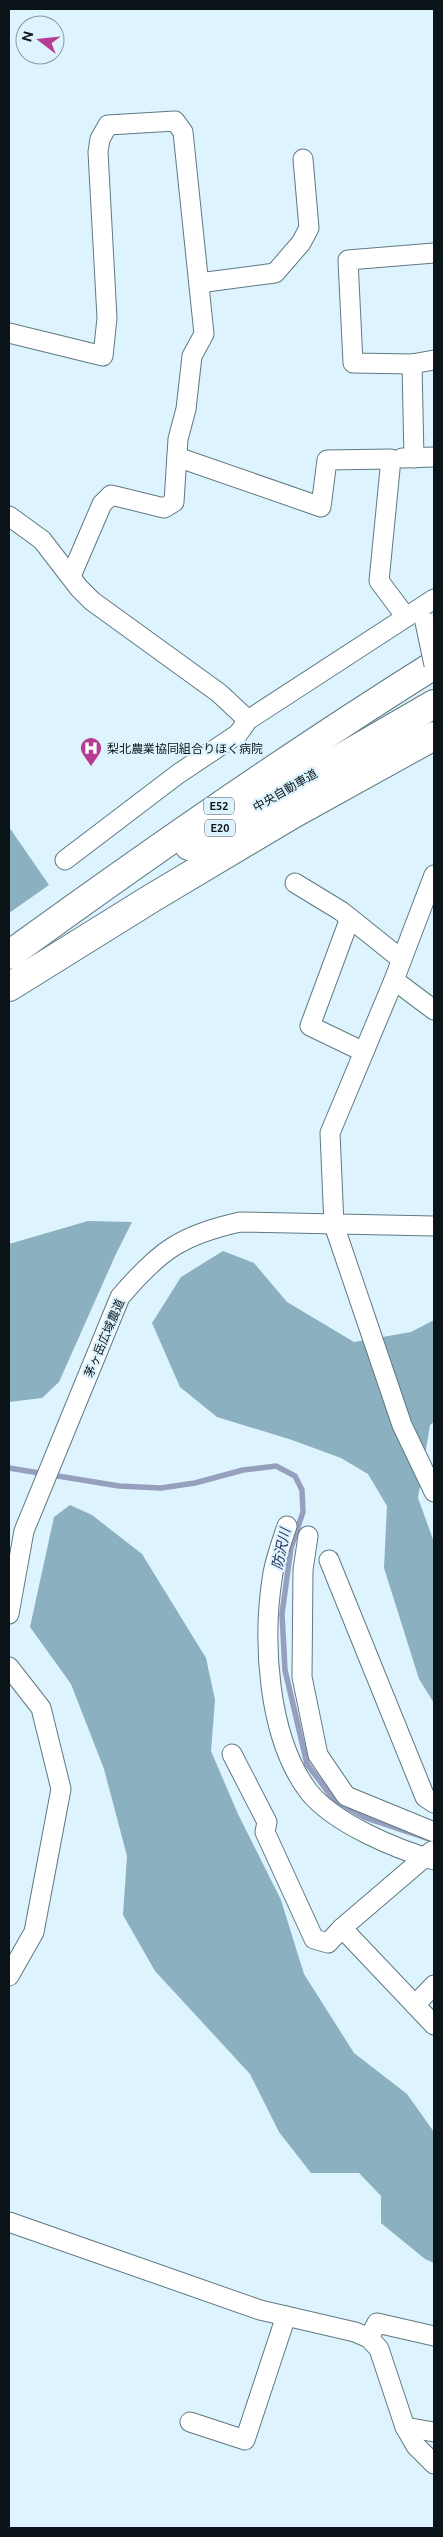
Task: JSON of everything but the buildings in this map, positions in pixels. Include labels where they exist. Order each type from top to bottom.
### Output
[{"type":"highway","name":"E52","points":[[9,955],[188,827],[339,724],[434,665]]},
{"type":"highway","name":"中央自動車道","points":[[9,955],[137,877],[434,704]]},
{"type":"highway","name":"中央自動車道","points":[[9,987],[152,898],[293,814],[434,736]]},
{"type":"highway","points":[[293,814],[434,751]]},
{"type":"street","points":[[9,333],[103,356],[107,318],[98,152],[100,139],[108,125],[175,122],[183,132],[204,334],[192,356],[186,409],[178,439],[174,502],[164,508],[111,496],[102,504],[71,576]]},
{"type":"street","points":[[199,283],[275,273],[301,243],[309,228],[303,159]]},
{"type":"street","points":[[434,253],[348,260],[353,363],[412,364],[434,360]]},
{"type":"street","points":[[412,364],[414,458]]},
{"type":"street","points":[[177,457],[320,507],[327,460],[434,457]]},
{"type":"street","points":[[391,459],[379,581],[406,617]]},
{"type":"street","points":[[9,516],[42,540],[92,601],[219,693],[248,720]]},
{"type":"street","points":[[65,860],[178,774],[238,734],[248,720],[406,617],[427,609],[434,665]]},
{"type":"street","points":[[434,875],[394,980],[330,1134],[334,1225],[402,1425],[434,1492]]},
{"type":"street","points":[[295,883],[350,918],[402,959]]},
{"type":"street","points":[[350,918],[310,1026],[364,1052]]},
{"type":"street","points":[[394,980],[434,1010]]},
{"type":"street","name":"茅ヶ岳広域農道","points":[[9,1614],[24,1531],[120,1297],[145,1267],[176,1243],[215,1227],[250,1222],[434,1226]]},
{"type":"street","points":[[287,1526],[273,1573],[268,1621],[269,1675],[276,1720],[298,1775],[310,1793],[334,1814],[366,1833],[431,1854]]},
{"type":"street","points":[[308,1536],[303,1570],[302,1677],[318,1755],[346,1796],[434,1832]]},
{"type":"street","points":[[330,1560],[425,1797],[434,1803]]},
{"type":"street","points":[[9,1668],[41,1708],[61,1789],[34,1932],[9,1976]]},
{"type":"street","points":[[232,1754],[267,1822],[266,1832],[314,1939],[328,1943],[342,1928],[431,1854]]},
{"type":"street","points":[[342,1928],[434,2025]]},
{"type":"street","points":[[415,2005],[434,1985]]},
{"type":"street","points":[[9,2222],[260,2310],[355,2332],[370,2338],[380,2350],[405,2426],[416,2446],[434,2464]]},
{"type":"street","points":[[190,2422],[245,2440],[286,2316]]},
{"type":"street","points":[[370,2338],[376,2323],[434,2336]]},
{"type":"street","points":[[405,2426],[434,2432]]},
{"type":"shaded area","points":[[9,827],[49,885],[9,913]]},
{"type":"shaded area","points":[[88,1221],[132,1222],[59,1382],[42,1398],[9,1402],[9,1244]]},
{"type":"shaded area","points":[[223,1251],[254,1263],[287,1302],[354,1342],[411,1332],[434,1320],[434,1422],[430,1425],[418,1498],[434,1542],[434,1703],[419,1679],[384,1568],[387,1506],[368,1474],[341,1458],[292,1440],[217,1417],[180,1387],[152,1323],[181,1277]]},
{"type":"shaded area","points":[[70,1505],[92,1515],[142,1554],[206,1658],[215,1700],[211,1751],[238,1814],[281,1900],[304,1974],[354,2053],[407,2094],[434,2132],[434,2263],[425,2259],[381,2223],[381,2196],[359,2173],[311,2173],[279,2132],[250,2074],[155,1971],[123,1915],[127,1856],[104,1769],[71,1684],[30,1627],[54,1517]]},
{"type":"waterway","name":"防沢川","points":[[9,1468],[119,1486],[161,1488],[195,1483],[243,1470],[276,1466],[295,1476],[302,1490],[303,1512],[291,1548],[282,1614],[285,1670],[307,1764],[334,1800],[366,1818],[429,1839]]},
{"type":"place","name":"梨北農業協同組合りほく病院","points":[[91,767]]}]
